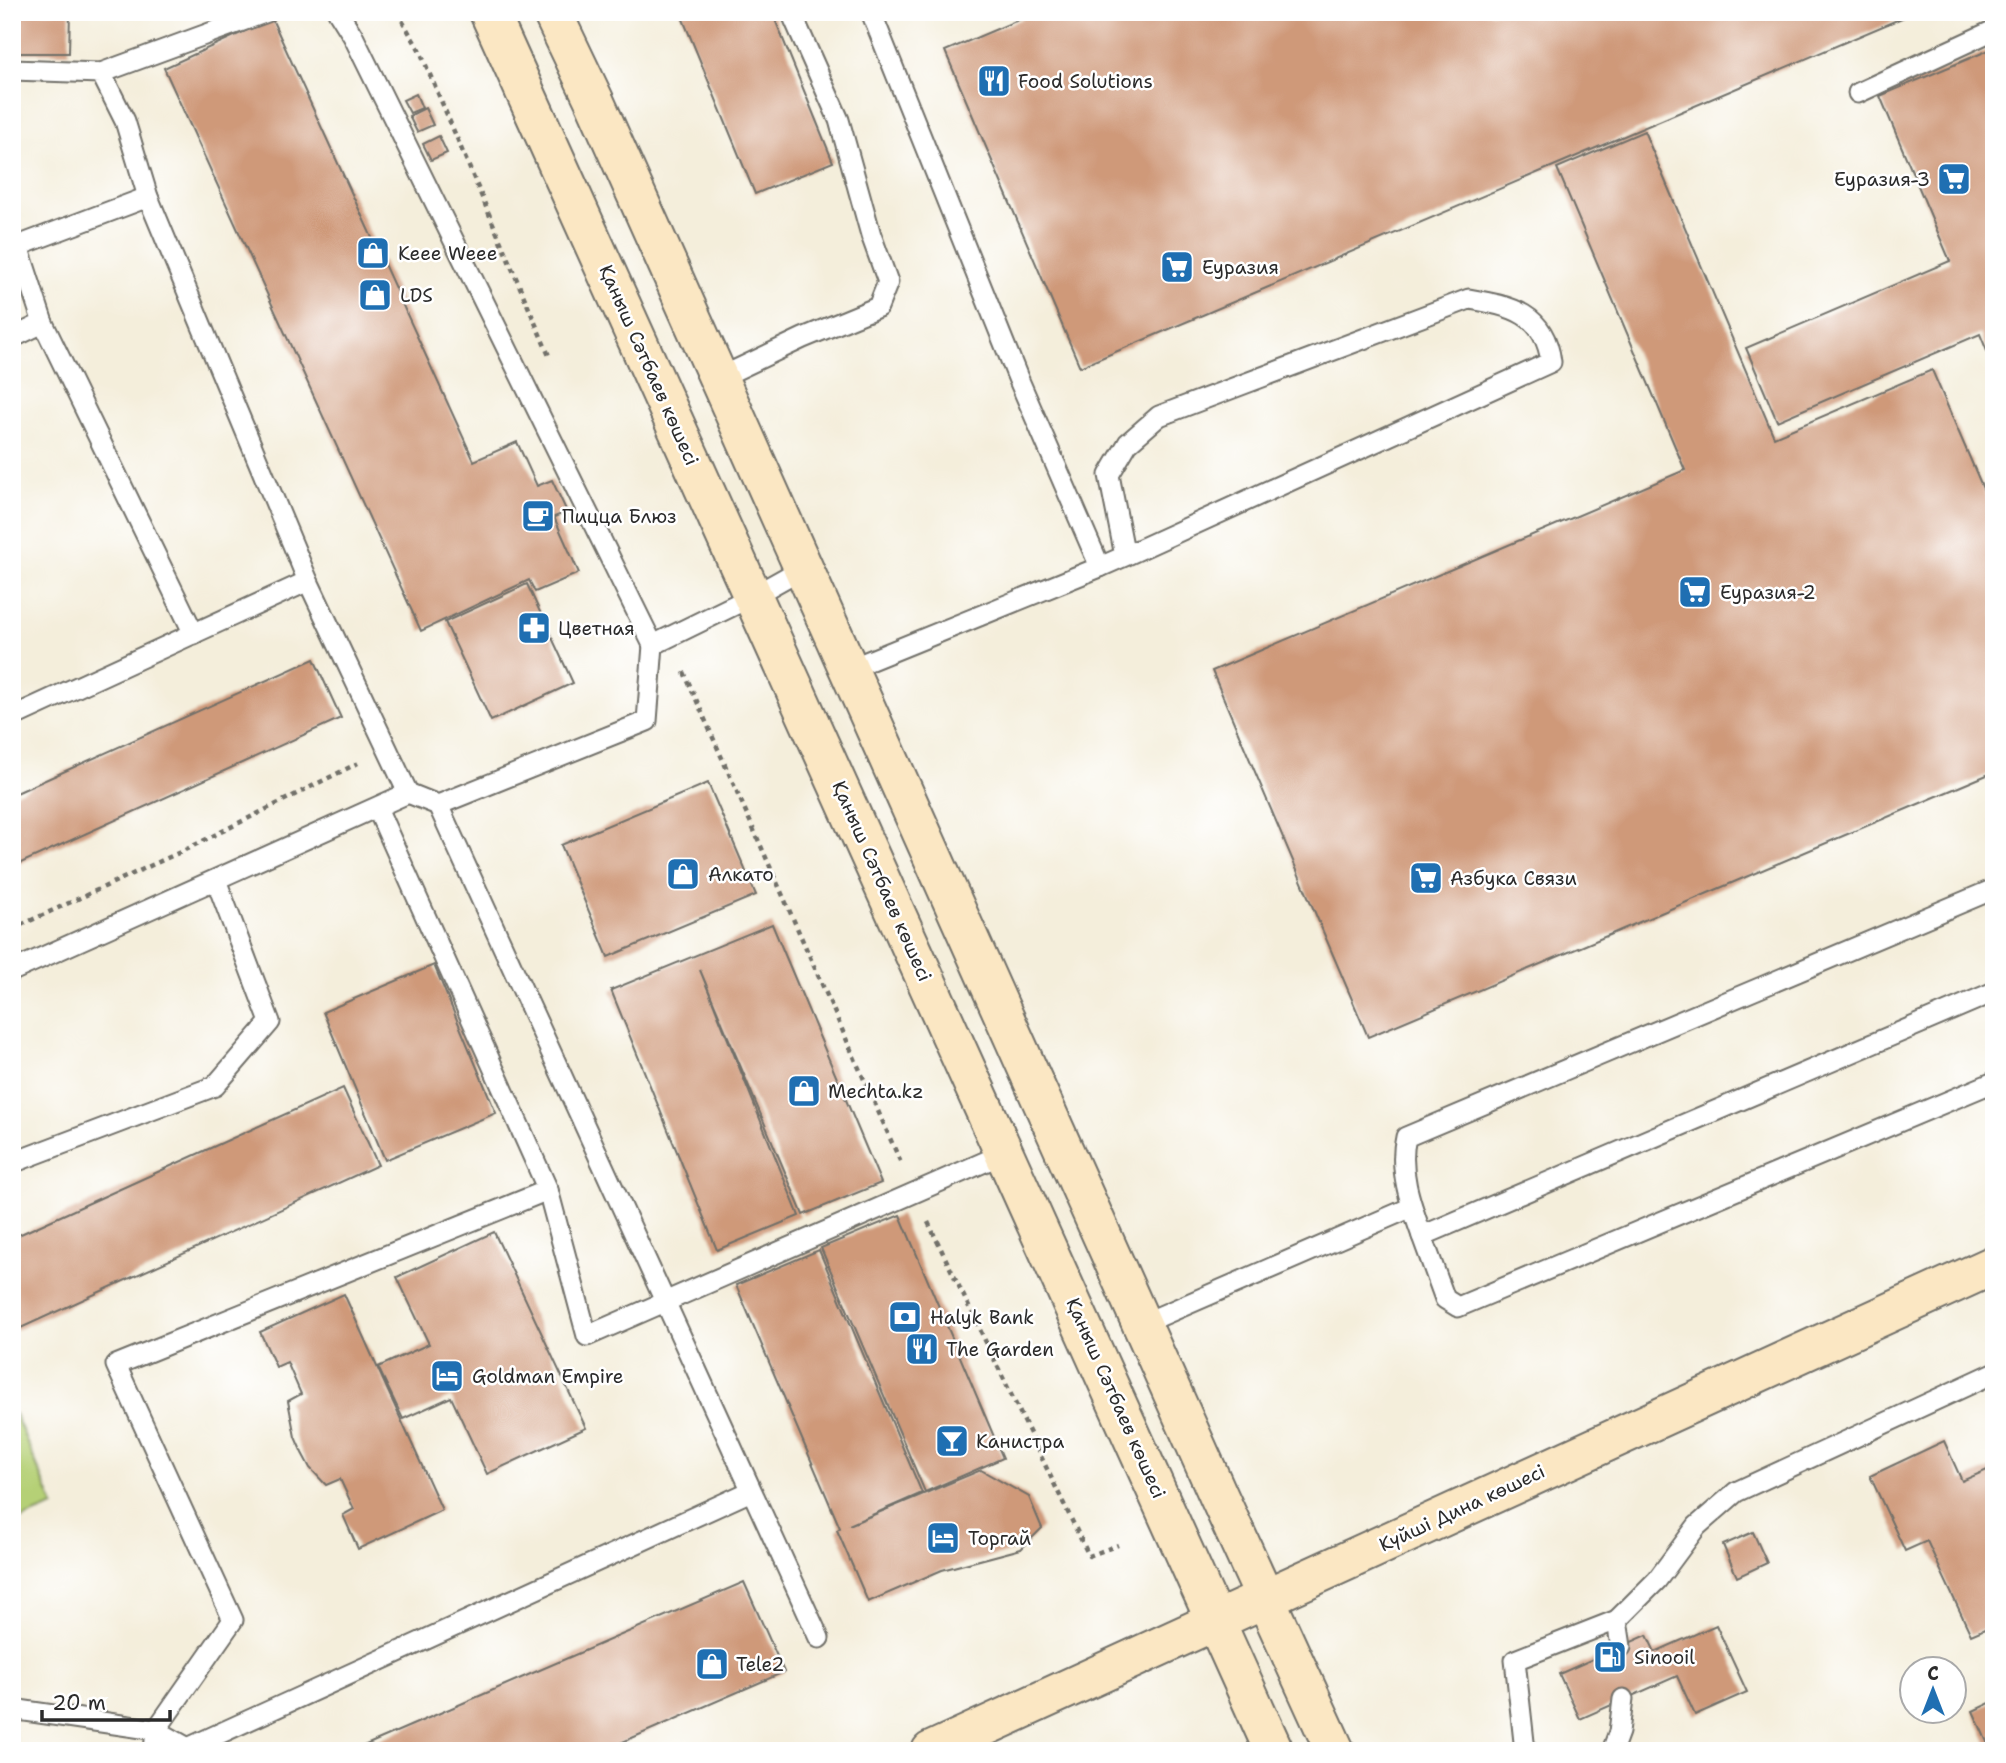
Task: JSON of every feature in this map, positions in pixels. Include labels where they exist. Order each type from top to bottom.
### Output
[{"type":"main road","name":"Қаныш Сәтбаев көшесі","points":[[489,12],[1274,1751]]},
{"type":"main road","points":[[552,12],[594,100],[1264,1599],[1335,1751]]},
{"type":"main road","points":[[578,12],[594,100]]},
{"type":"main road","name":"Күйші Дина көшесі","points":[[931,1751],[1994,1265]]},
{"type":"lane","points":[[12,70],[101,73],[267,12]]},
{"type":"lane","points":[[101,73],[125,121],[148,197],[308,581],[408,793],[438,805],[647,721],[661,641],[353,36],[338,12]]},
{"type":"lane","points":[[719,379],[803,338],[878,307],[888,282],[871,235],[839,120],[791,12]]},
{"type":"lane","points":[[872,12],[1018,378],[1100,567]]},
{"type":"lane","points":[[1858,93],[1994,30]]},
{"type":"lane","points":[[148,197],[15,245],[43,323],[194,634]]},
{"type":"lane","points":[[849,669],[1100,567],[1125,556],[1551,362],[1549,346],[1535,323],[1507,306],[1469,299],[1158,416],[1129,443],[1109,475],[1125,556]]},
{"type":"lane","points":[[12,338],[43,323]]},
{"type":"lane","points":[[661,641],[803,568]]},
{"type":"lane","points":[[12,717],[308,581]]},
{"type":"lane","points":[[12,971],[408,793]]},
{"type":"lane","points":[[438,805],[819,1638]]},
{"type":"lane","points":[[377,808],[548,1190],[587,1336],[1005,1153]]},
{"type":"lane","points":[[12,1163],[215,1086],[270,1022],[216,880]]},
{"type":"lane","points":[[1994,889],[1406,1137],[1402,1155],[1412,1207],[1445,1299],[1458,1307],[1994,1082]]},
{"type":"lane","points":[[1422,1236],[1994,992]]},
{"type":"lane","points":[[154,1751],[156,1730],[233,1620],[116,1365],[548,1190]]},
{"type":"lane","points":[[1142,1324],[1412,1207]]},
{"type":"lane","points":[[1525,1751],[1515,1660],[1617,1620],[1657,1580],[1698,1526],[1736,1492],[1994,1373]]},
{"type":"lane","points":[[12,1709],[156,1730],[188,1748],[751,1490]]},
{"type":"lane","points":[[1617,1620],[1621,1647]]},
{"type":"lane","points":[[1612,1751],[1619,1732],[1623,1699]]},
{"type":"path","points":[[397,12],[420,51],[552,361]]},
{"type":"path","points":[[661,641],[914,1193],[1089,1556],[1118,1545]]},
{"type":"path","points":[[12,929],[187,849],[387,748]]},
{"type":"green space","points":[[15,1414],[54,1506],[12,1523],[12,1415]]},
{"type":"building","points":[[12,12],[70,12],[69,53],[12,53]]},
{"type":"building","points":[[680,12],[772,12],[833,162],[755,194]]},
{"type":"building","name":"Еуразия","points":[[1037,12],[1916,12],[1080,367],[945,51]]},
{"type":"building","points":[[272,19],[474,461],[517,442],[537,486],[552,480],[567,512],[554,517],[579,573],[535,592],[529,580],[421,631],[164,68]]},
{"type":"building","name":"Еуразия-3","points":[[1994,48],[1994,368],[1980,334],[1777,421],[1746,348],[1950,261],[1880,96]]},
{"type":"building","points":[[416,94],[422,108],[410,113],[403,100]]},
{"type":"building","points":[[425,108],[433,125],[417,132],[409,116]]},
{"type":"building","name":"Еуразия-2","points":[[1644,131],[1774,437],[1932,370],[1994,514],[1994,772],[1368,1037],[1212,671],[1685,470],[1557,168]]},
{"type":"building","points":[[439,136],[447,153],[431,160],[423,144]]},
{"type":"building","points":[[527,584],[573,683],[491,721],[445,622]]},
{"type":"building","points":[[314,659],[341,718],[12,867],[12,795]]},
{"type":"building","points":[[708,783],[756,895],[608,957],[561,845]]},
{"type":"building","points":[[772,924],[881,1183],[803,1215],[700,970],[799,1216],[717,1250],[611,990]]},
{"type":"building","points":[[434,965],[496,1113],[385,1160],[323,1012]]},
{"type":"building","points":[[343,1088],[378,1165],[12,1332],[12,1238]]},
{"type":"building","points":[[900,1215],[1003,1458],[925,1492],[821,1248]]},
{"type":"building","points":[[494,1232],[586,1428],[487,1474],[451,1397],[403,1419],[378,1367],[429,1344],[397,1277]]},
{"type":"building","points":[[819,1250],[922,1493],[849,1525],[981,1470],[1029,1497],[1042,1528],[1021,1549],[942,1570],[868,1602],[837,1530],[840,1528],[736,1285]]},
{"type":"building","points":[[344,1294],[442,1510],[358,1549],[343,1515],[354,1509],[340,1479],[326,1485],[310,1468],[302,1453],[295,1437],[288,1401],[301,1394],[287,1362],[276,1367],[260,1332]]},
{"type":"building","points":[[1944,1441],[1962,1481],[1994,1467],[1994,1625],[1971,1635],[1927,1541],[1905,1551],[1870,1476]]},
{"type":"building","points":[[1753,1532],[1767,1563],[1737,1577],[1723,1545]]},
{"type":"building","points":[[744,1582],[784,1672],[602,1751],[352,1751]]},
{"type":"building","points":[[1716,1625],[1747,1692],[1695,1715],[1677,1676],[1580,1719],[1559,1674],[1647,1635],[1655,1652]]},
{"type":"building","points":[[1994,1701],[1994,1751],[1991,1751],[1973,1711]]},
{"type":"place","name":"Food Solutions","points":[[994,81]]},
{"type":"place","name":"Еуразия-3","points":[[1954,179]]},
{"type":"place","name":"Keee Weee","points":[[373,253]]},
{"type":"place","name":"Еуразия","points":[[1177,267]]},
{"type":"place","name":"LDS","points":[[375,295]]},
{"type":"place","name":"Пицца Блюз","points":[[538,516]]},
{"type":"place","name":"Еуразия-2","points":[[1695,592]]},
{"type":"place","name":"Цветная","points":[[534,628]]},
{"type":"place","name":"Алкато","points":[[683,874]]},
{"type":"place","name":"Азбука Связи","points":[[1426,878]]},
{"type":"place","name":"Mechta.kz","points":[[804,1091]]},
{"type":"place","name":"Halyk Bank","points":[[905,1317]]},
{"type":"place","name":"The Garden","points":[[922,1349]]},
{"type":"place","name":"Goldman Empire","points":[[447,1376]]},
{"type":"place","name":"Канистра","points":[[952,1441]]},
{"type":"place","name":"Торгай","points":[[943,1538]]},
{"type":"place","name":"Sinooil","points":[[1610,1657]]},
{"type":"place","name":"Tele2","points":[[712,1664]]}]
